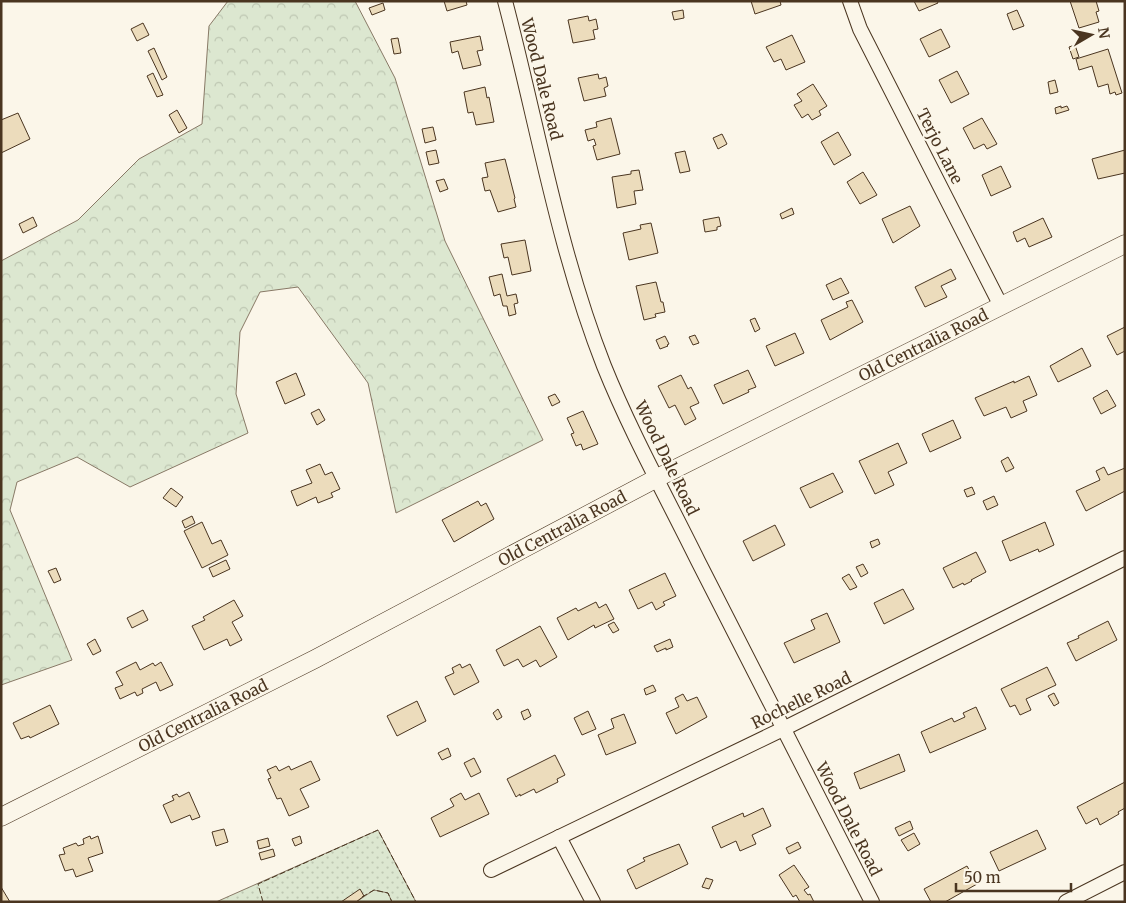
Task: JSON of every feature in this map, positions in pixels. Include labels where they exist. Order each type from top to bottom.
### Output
[{"type":"street","name":"Wood Dale Road","points":[[505,1],[536,131],[589,325],[623,408],[657,478],[782,729],[872,902]]},
{"type":"street","name":"Terjo Lane","points":[[850,1],[860,29],[1001,306]]},
{"type":"street","name":"Old Centralia Road","points":[[1,817],[315,659],[657,478],[1125,244]]},
{"type":"street","name":"Rochelle Road","points":[[491,870],[782,729],[1125,558]]},
{"type":"street","points":[[559,837],[592,902]]},
{"type":"street","points":[[1066,902],[1125,872]]},
{"type":"green space","points":[[228,1],[355,1],[395,78],[445,241],[543,440],[396,513],[368,383],[298,287],[260,292],[240,332],[236,394],[248,433],[130,487],[77,457],[17,482],[10,510],[72,660],[1,685],[1,261],[78,220],[139,159],[202,124],[209,26]]},
{"type":"green space","points":[[378,830],[416,902],[216,902]]},
{"type":"green space","points":[[374,890],[388,893],[392,902],[356,902]]},
{"type":"building","points":[[444,1],[466,1],[467,5],[447,11]]},
{"type":"building","points":[[751,1],[780,1],[781,5],[755,14]]},
{"type":"building","points":[[914,1],[937,1],[938,3],[919,11]]},
{"type":"building","points":[[1070,1],[1096,1],[1099,11],[1096,12],[1099,22],[1079,28]]},
{"type":"building","points":[[383,3],[385,10],[372,15],[369,8]]},
{"type":"building","points":[[683,10],[684,18],[674,20],[672,12]]},
{"type":"building","points":[[1017,10],[1024,26],[1013,30],[1007,14]]},
{"type":"building","points":[[588,16],[589,21],[596,19],[598,29],[593,30],[595,39],[573,43],[568,20]]},
{"type":"building","points":[[143,23],[149,35],[137,41],[131,29]]},
{"type":"building","points":[[941,29],[950,47],[929,57],[920,39]]},
{"type":"building","points":[[792,35],[805,62],[786,70],[781,59],[774,62],[766,47]]},
{"type":"building","points":[[480,36],[483,50],[477,51],[481,65],[463,69],[458,51],[452,53],[450,42]]},
{"type":"building","points":[[398,38],[401,53],[394,54],[391,39]]},
{"type":"building","points":[[1075,45],[1079,57],[1073,59],[1069,47]]},
{"type":"building","points":[[154,48],[167,77],[162,80],[148,51]]},
{"type":"building","points":[[1108,49],[1122,93],[1116,95],[1115,92],[1110,94],[1108,84],[1098,87],[1092,66],[1079,70],[1076,59]]},
{"type":"building","points":[[957,71],[969,94],[951,103],[939,80]]},
{"type":"building","points":[[153,73],[163,95],[157,97],[147,76]]},
{"type":"building","points":[[598,74],[599,79],[606,77],[608,86],[604,88],[606,96],[584,101],[578,78]]},
{"type":"building","points":[[1055,80],[1058,92],[1050,94],[1048,82]]},
{"type":"building","points":[[813,84],[827,106],[819,111],[821,115],[812,120],[808,114],[802,118],[794,105],[802,101],[797,94]]},
{"type":"building","points":[[485,87],[494,122],[476,125],[473,112],[468,113],[464,92]]},
{"type":"building","points":[[1061,106],[1061,108],[1067,106],[1069,110],[1056,114],[1055,108]]},
{"type":"building","points":[[177,110],[187,128],[179,133],[169,115]]},
{"type":"building","points":[[18,113],[30,139],[1,153],[1,120]]},
{"type":"building","points":[[611,118],[620,154],[597,160],[593,146],[596,145],[594,139],[588,141],[585,130],[597,127],[596,122]]},
{"type":"building","points":[[982,118],[997,144],[987,149],[984,144],[974,149],[963,128]]},
{"type":"building","points":[[433,127],[436,140],[425,143],[422,129]]},
{"type":"building","points":[[838,132],[851,155],[834,165],[821,142]]},
{"type":"building","points":[[722,134],[727,144],[718,149],[713,138]]},
{"type":"building","points":[[436,150],[439,163],[429,165],[426,152]]},
{"type":"building","points":[[1125,150],[1125,173],[1098,179],[1092,159]]},
{"type":"building","points":[[685,151],[690,171],[680,173],[675,153]]},
{"type":"building","points":[[505,159],[516,207],[498,212],[490,190],[485,191],[482,178],[488,177],[485,163]]},
{"type":"building","points":[[1001,166],[1011,187],[991,196],[982,175]]},
{"type":"building","points":[[639,170],[643,190],[634,191],[636,204],[617,208],[612,177],[631,174],[631,171]]},
{"type":"building","points":[[863,172],[877,195],[860,204],[847,182]]},
{"type":"building","points":[[444,179],[448,189],[440,192],[436,181]]},
{"type":"building","points":[[910,206],[920,226],[893,243],[882,219]]},
{"type":"building","points":[[792,208],[794,214],[782,219],[780,214]]},
{"type":"building","points":[[33,217],[37,226],[23,233],[19,224]]},
{"type":"building","points":[[719,217],[721,226],[717,227],[717,230],[705,232],[703,220]]},
{"type":"building","points":[[1043,218],[1052,237],[1029,247],[1025,238],[1017,242],[1013,232]]},
{"type":"building","points":[[651,223],[658,253],[629,260],[623,233],[641,229],[640,225]]},
{"type":"building","points":[[525,240],[531,271],[512,275],[508,257],[504,258],[501,244]]},
{"type":"building","points":[[951,269],[956,279],[941,286],[947,297],[925,307],[915,287]]},
{"type":"building","points":[[502,274],[507,296],[516,294],[518,303],[514,304],[516,314],[509,316],[507,306],[503,306],[500,294],[494,296],[489,277]]},
{"type":"building","points":[[841,278],[849,293],[833,300],[826,285]]},
{"type":"building","points":[[656,282],[665,312],[655,314],[656,317],[644,320],[636,286]]},
{"type":"building","points":[[852,300],[863,322],[830,340],[821,320],[848,307],[846,302]]},
{"type":"building","points":[[755,318],[760,329],[755,332],[750,320]]},
{"type":"building","points":[[1125,327],[1125,351],[1117,355],[1107,336]]},
{"type":"building","points":[[795,333],[804,353],[775,366],[766,346]]},
{"type":"building","points":[[695,335],[699,343],[693,345],[689,337]]},
{"type":"building","points":[[665,336],[669,344],[660,349],[656,340]]},
{"type":"building","points":[[1082,348],[1091,366],[1058,382],[1050,366]]},
{"type":"building","points":[[748,370],[756,387],[723,404],[714,385]]},
{"type":"building","points":[[296,373],[305,395],[285,404],[276,382]]},
{"type":"building","points":[[681,375],[688,389],[691,387],[699,403],[690,407],[696,419],[685,425],[675,405],[669,408],[658,386]]},
{"type":"building","points":[[1029,376],[1037,395],[1023,401],[1027,411],[1011,418],[1006,407],[984,416],[975,398]]},
{"type":"building","points":[[1107,390],[1116,406],[1101,414],[1093,398]]},
{"type":"building","points":[[555,394],[560,402],[552,406],[548,397]]},
{"type":"building","points":[[319,409],[325,420],[317,425],[311,413]]},
{"type":"building","points":[[583,411],[598,444],[583,450],[581,444],[576,446],[571,434],[574,433],[567,418]]},
{"type":"building","points":[[953,420],[961,438],[930,452],[922,434]]},
{"type":"building","points":[[898,443],[907,463],[888,472],[894,485],[875,494],[859,461]]},
{"type":"building","points":[[1008,457],[1014,468],[1006,472],[1001,461]]},
{"type":"building","points":[[320,464],[325,475],[332,472],[340,489],[331,493],[333,497],[318,503],[316,497],[297,506],[291,491],[312,483],[306,470]]},
{"type":"building","points":[[1104,467],[1108,475],[1125,468],[1125,491],[1086,511],[1076,491],[1100,480],[1096,471]]},
{"type":"building","points":[[833,473],[843,492],[810,508],[800,488]]},
{"type":"building","points":[[972,487],[975,494],[967,497],[964,490]]},
{"type":"building","points":[[171,488],[183,497],[176,507],[163,498]]},
{"type":"building","points":[[994,496],[998,505],[987,510],[983,501]]},
{"type":"building","points":[[478,501],[481,506],[486,503],[494,519],[454,542],[442,520]]},
{"type":"building","points":[[192,516],[195,523],[185,528],[182,521]]},
{"type":"building","points":[[202,522],[212,544],[221,540],[228,555],[202,568],[184,531]]},
{"type":"building","points":[[1045,522],[1054,545],[1039,552],[1038,549],[1010,561],[1002,541]]},
{"type":"building","points":[[775,525],[785,545],[753,561],[743,541]]},
{"type":"building","points":[[878,539],[880,544],[872,548],[870,542]]},
{"type":"building","points":[[976,552],[986,572],[964,585],[963,583],[953,588],[943,568]]},
{"type":"building","points":[[226,560],[230,569],[213,577],[209,568]]},
{"type":"building","points":[[863,564],[868,573],[861,577],[856,567]]},
{"type":"building","points":[[56,568],[61,580],[54,583],[48,571]]},
{"type":"building","points":[[665,573],[676,596],[663,602],[665,605],[656,610],[652,602],[638,609],[629,590]]},
{"type":"building","points":[[849,574],[857,587],[850,590],[842,578]]},
{"type":"building","points":[[903,589],[914,609],[884,624],[874,603]]},
{"type":"building","points":[[234,600],[243,616],[232,622],[242,640],[230,646],[227,639],[204,650],[192,626],[205,620],[203,617]]},
{"type":"building","points":[[596,602],[599,608],[606,604],[614,619],[595,628],[594,625],[568,640],[557,618],[576,608],[578,611]]},
{"type":"building","points":[[143,610],[148,620],[132,628],[127,618]]},
{"type":"building","points":[[827,613],[840,642],[794,663],[784,643],[815,629],[811,620]]},
{"type":"building","points":[[1108,621],[1117,640],[1076,661],[1067,643]]},
{"type":"building","points":[[614,622],[619,630],[613,633],[608,625]]},
{"type":"building","points":[[540,626],[557,657],[540,667],[536,660],[523,667],[518,659],[504,666],[496,650]]},
{"type":"building","points":[[95,639],[101,651],[93,655],[87,644]]},
{"type":"building","points":[[670,639],[673,647],[657,652],[654,646]]},
{"type":"building","points":[[136,662],[140,670],[153,663],[155,666],[161,662],[173,685],[160,691],[156,682],[142,689],[143,693],[137,696],[135,692],[120,699],[115,688],[123,685],[116,672]]},
{"type":"building","points":[[460,664],[462,668],[470,664],[479,682],[454,695],[445,677],[454,673],[452,668]]},
{"type":"building","points":[[1047,667],[1056,685],[1026,699],[1031,710],[1020,715],[1015,705],[1010,707],[1001,689]]},
{"type":"building","points":[[653,685],[656,691],[646,695],[644,689]]},
{"type":"building","points":[[1054,693],[1059,703],[1054,706],[1048,696]]},
{"type":"building","points":[[683,694],[687,701],[697,697],[707,717],[676,734],[666,713],[679,707],[675,698]]},
{"type":"building","points":[[417,701],[426,721],[397,736],[387,716]]},
{"type":"building","points":[[50,705],[59,724],[30,738],[29,736],[21,739],[13,723]]},
{"type":"building","points":[[976,707],[986,729],[930,753],[921,732],[952,718],[954,722],[965,717],[963,713]]},
{"type":"building","points":[[498,709],[502,717],[497,720],[493,713]]},
{"type":"building","points":[[528,709],[531,716],[524,720],[521,712]]},
{"type":"building","points":[[588,711],[596,729],[582,735],[574,718]]},
{"type":"building","points":[[624,714],[636,743],[606,755],[598,735],[614,728],[611,719]]},
{"type":"building","points":[[448,748],[451,756],[442,760],[438,753]]},
{"type":"building","points":[[899,754],[905,771],[860,789],[854,773]]},
{"type":"building","points":[[555,755],[565,775],[557,779],[558,782],[536,793],[534,789],[516,797],[507,779]]},
{"type":"building","points":[[474,758],[481,772],[471,777],[464,763]]},
{"type":"building","points":[[311,761],[320,780],[300,789],[309,807],[289,816],[281,798],[277,799],[268,779],[271,778],[267,770],[276,766],[279,771],[289,766],[291,770]]},
{"type":"building","points":[[1125,782],[1125,808],[1118,812],[1119,814],[1100,825],[1097,818],[1086,824],[1077,807]]},
{"type":"building","points":[[189,792],[200,817],[192,820],[190,815],[171,823],[163,805],[174,800],[172,796],[177,794],[179,797]]},
{"type":"building","points":[[461,793],[465,800],[479,793],[489,814],[440,837],[431,818],[454,806],[450,799]]},
{"type":"building","points":[[763,808],[771,826],[752,835],[756,844],[740,851],[736,841],[721,848],[712,827],[743,813],[744,817]]},
{"type":"building","points":[[910,821],[913,829],[899,836],[895,828]]},
{"type":"building","points":[[224,829],[228,842],[216,846],[212,832]]},
{"type":"building","points":[[1037,830],[1046,849],[999,871],[990,852]]},
{"type":"building","points":[[914,833],[920,844],[908,851],[901,840]]},
{"type":"building","points":[[90,836],[91,839],[98,836],[103,853],[88,858],[93,871],[76,877],[73,869],[65,871],[59,855],[65,854],[63,848],[76,843],[78,846],[84,844],[83,839]]},
{"type":"building","points":[[300,836],[302,843],[295,846],[292,839]]},
{"type":"building","points":[[268,838],[270,846],[259,849],[257,841]]},
{"type":"building","points":[[798,842],[801,848],[789,854],[786,848]]},
{"type":"building","points":[[679,844],[688,864],[636,889],[627,870],[645,861],[643,858]]},
{"type":"building","points":[[273,849],[275,856],[261,860],[259,853]]},
{"type":"building","points":[[794,865],[809,887],[804,890],[808,895],[810,894],[814,902],[800,902],[796,895],[793,897],[779,875]]},
{"type":"building","points":[[967,866],[977,884],[945,902],[931,902],[924,889]]},
{"type":"building","points":[[706,878],[713,880],[709,889],[702,887]]},
{"type":"building","points":[[1,887],[10,902],[1,902]]},
{"type":"building","points":[[360,889],[364,896],[356,902],[341,902]]},
{"type":"fence","points":[[263,902],[258,884],[378,830],[416,902]]},
{"type":"fence","points":[[362,897],[374,890],[388,893],[392,902]]}]
